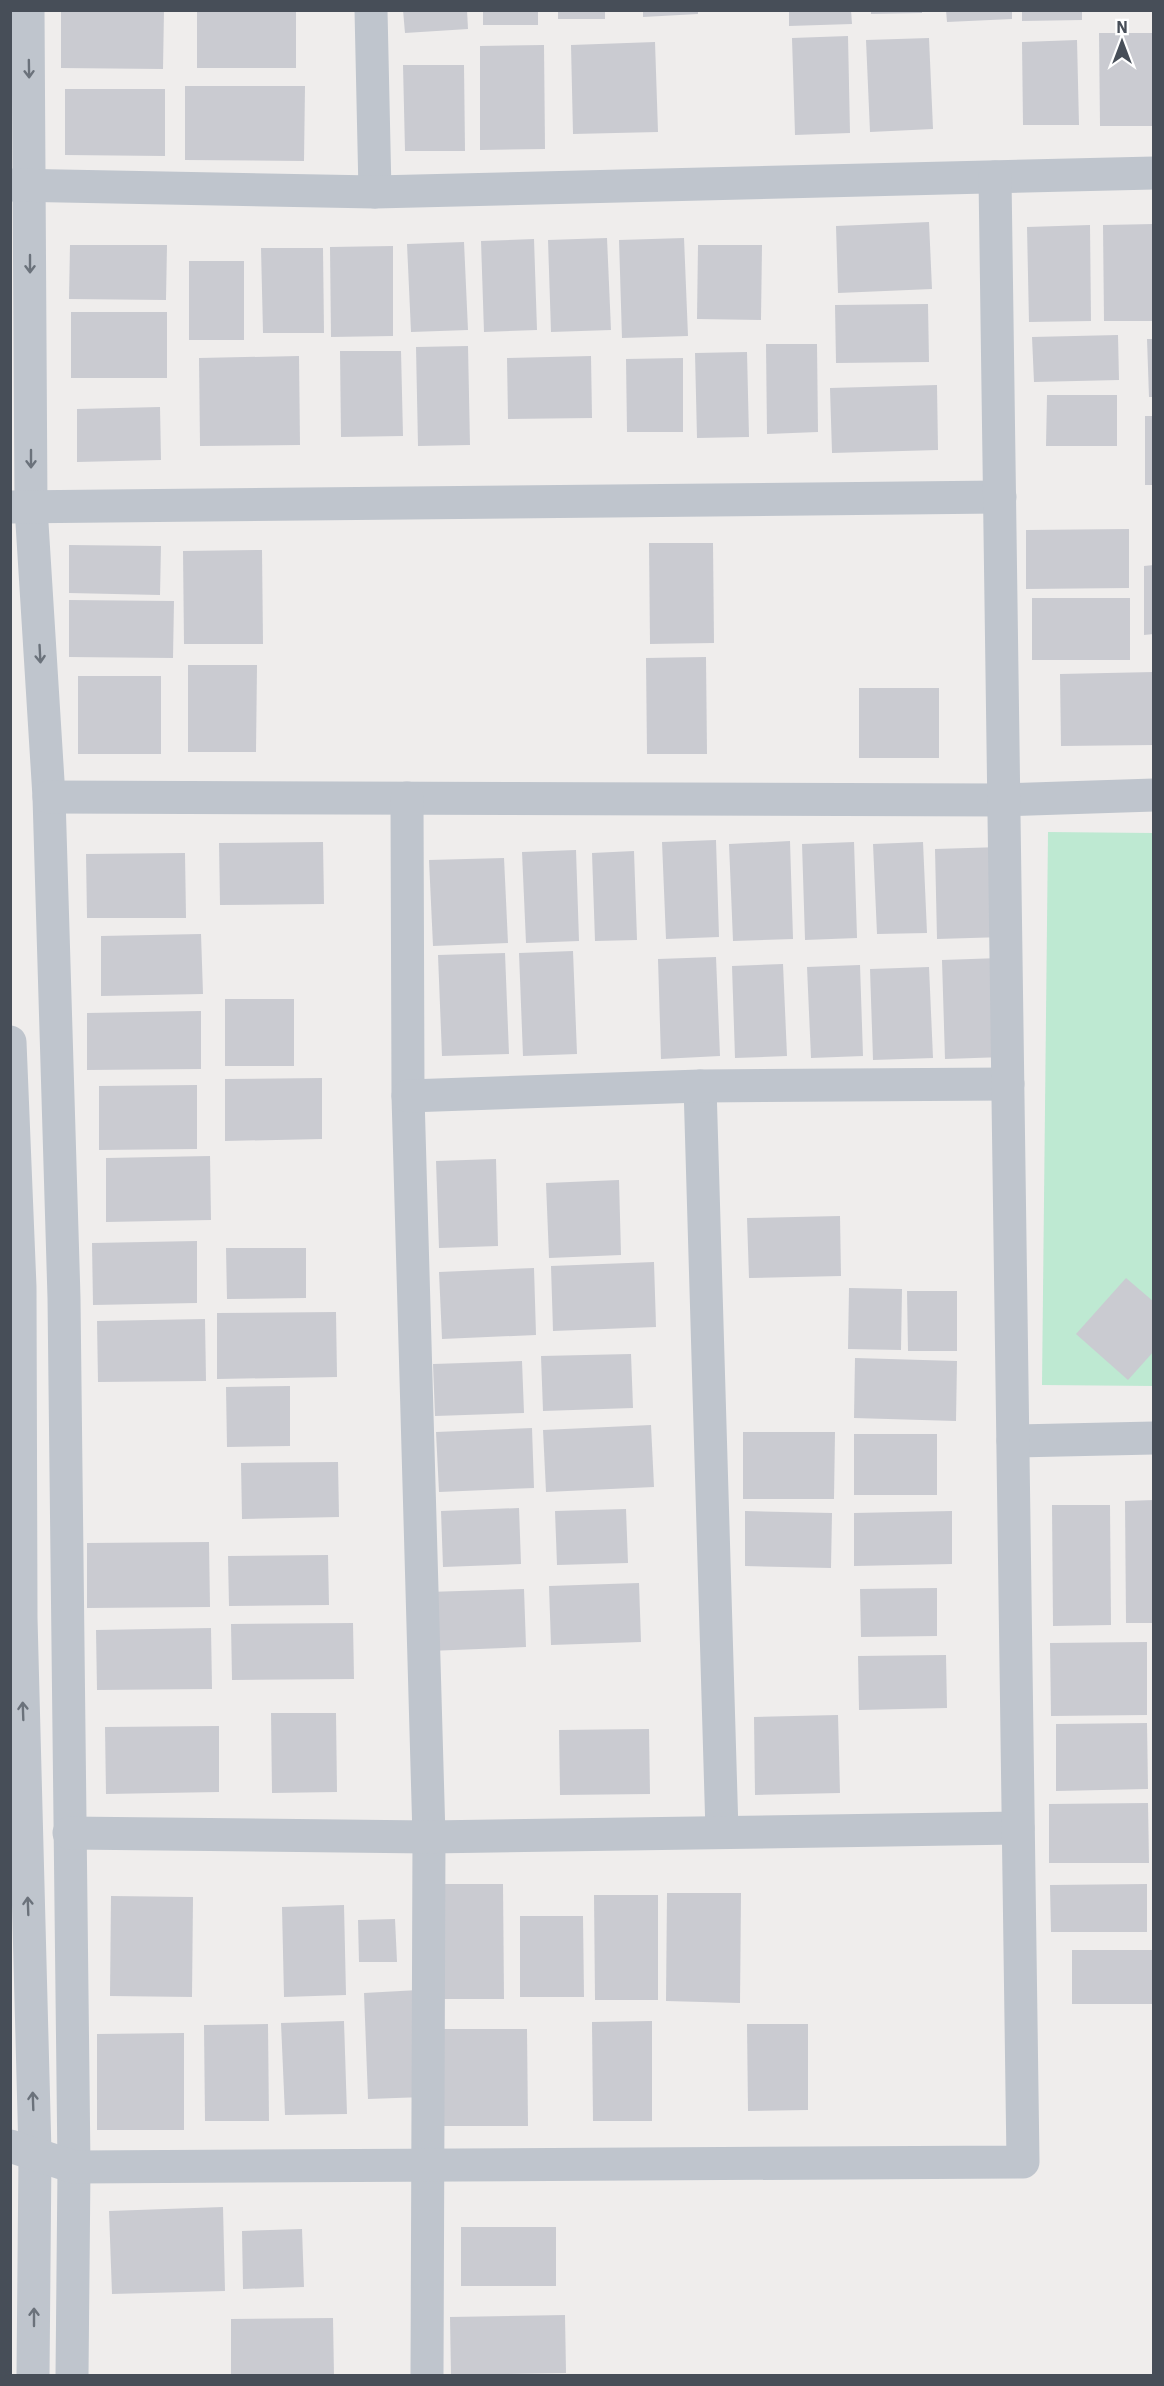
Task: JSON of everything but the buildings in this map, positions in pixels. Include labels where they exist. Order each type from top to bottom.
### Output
[{"type":"street","points":[[28,10],[20,185],[21,507],[49,797],[64,1298],[74,2167],[72,2376]]},
{"type":"street","points":[[371,10],[375,192]]},
{"type":"street","points":[[20,185],[375,192],[1154,172]]},
{"type":"street","points":[[23,2150],[74,2167],[1023,2163],[996,177]]},
{"type":"street","points":[[21,507],[999,497]]},
{"type":"street","points":[[49,797],[1004,800],[1154,795]]},
{"type":"street","points":[[407,798],[408,1096],[429,1837],[427,2376]]},
{"type":"street","points":[[10,1042],[21,1618],[23,2150],[33,2376]]},
{"type":"street","points":[[408,1096],[700,1086],[1008,1084]]},
{"type":"street","points":[[700,1086],[722,1832]]},
{"type":"street","points":[[15,1285],[64,1298]]},
{"type":"street","points":[[1013,1441],[1154,1438]]},
{"type":"street","points":[[69,1833],[429,1837],[1018,1828]]},
{"type":"green space","points":[[1048,832],[1153,833],[1153,1386],[1042,1385]]}]
